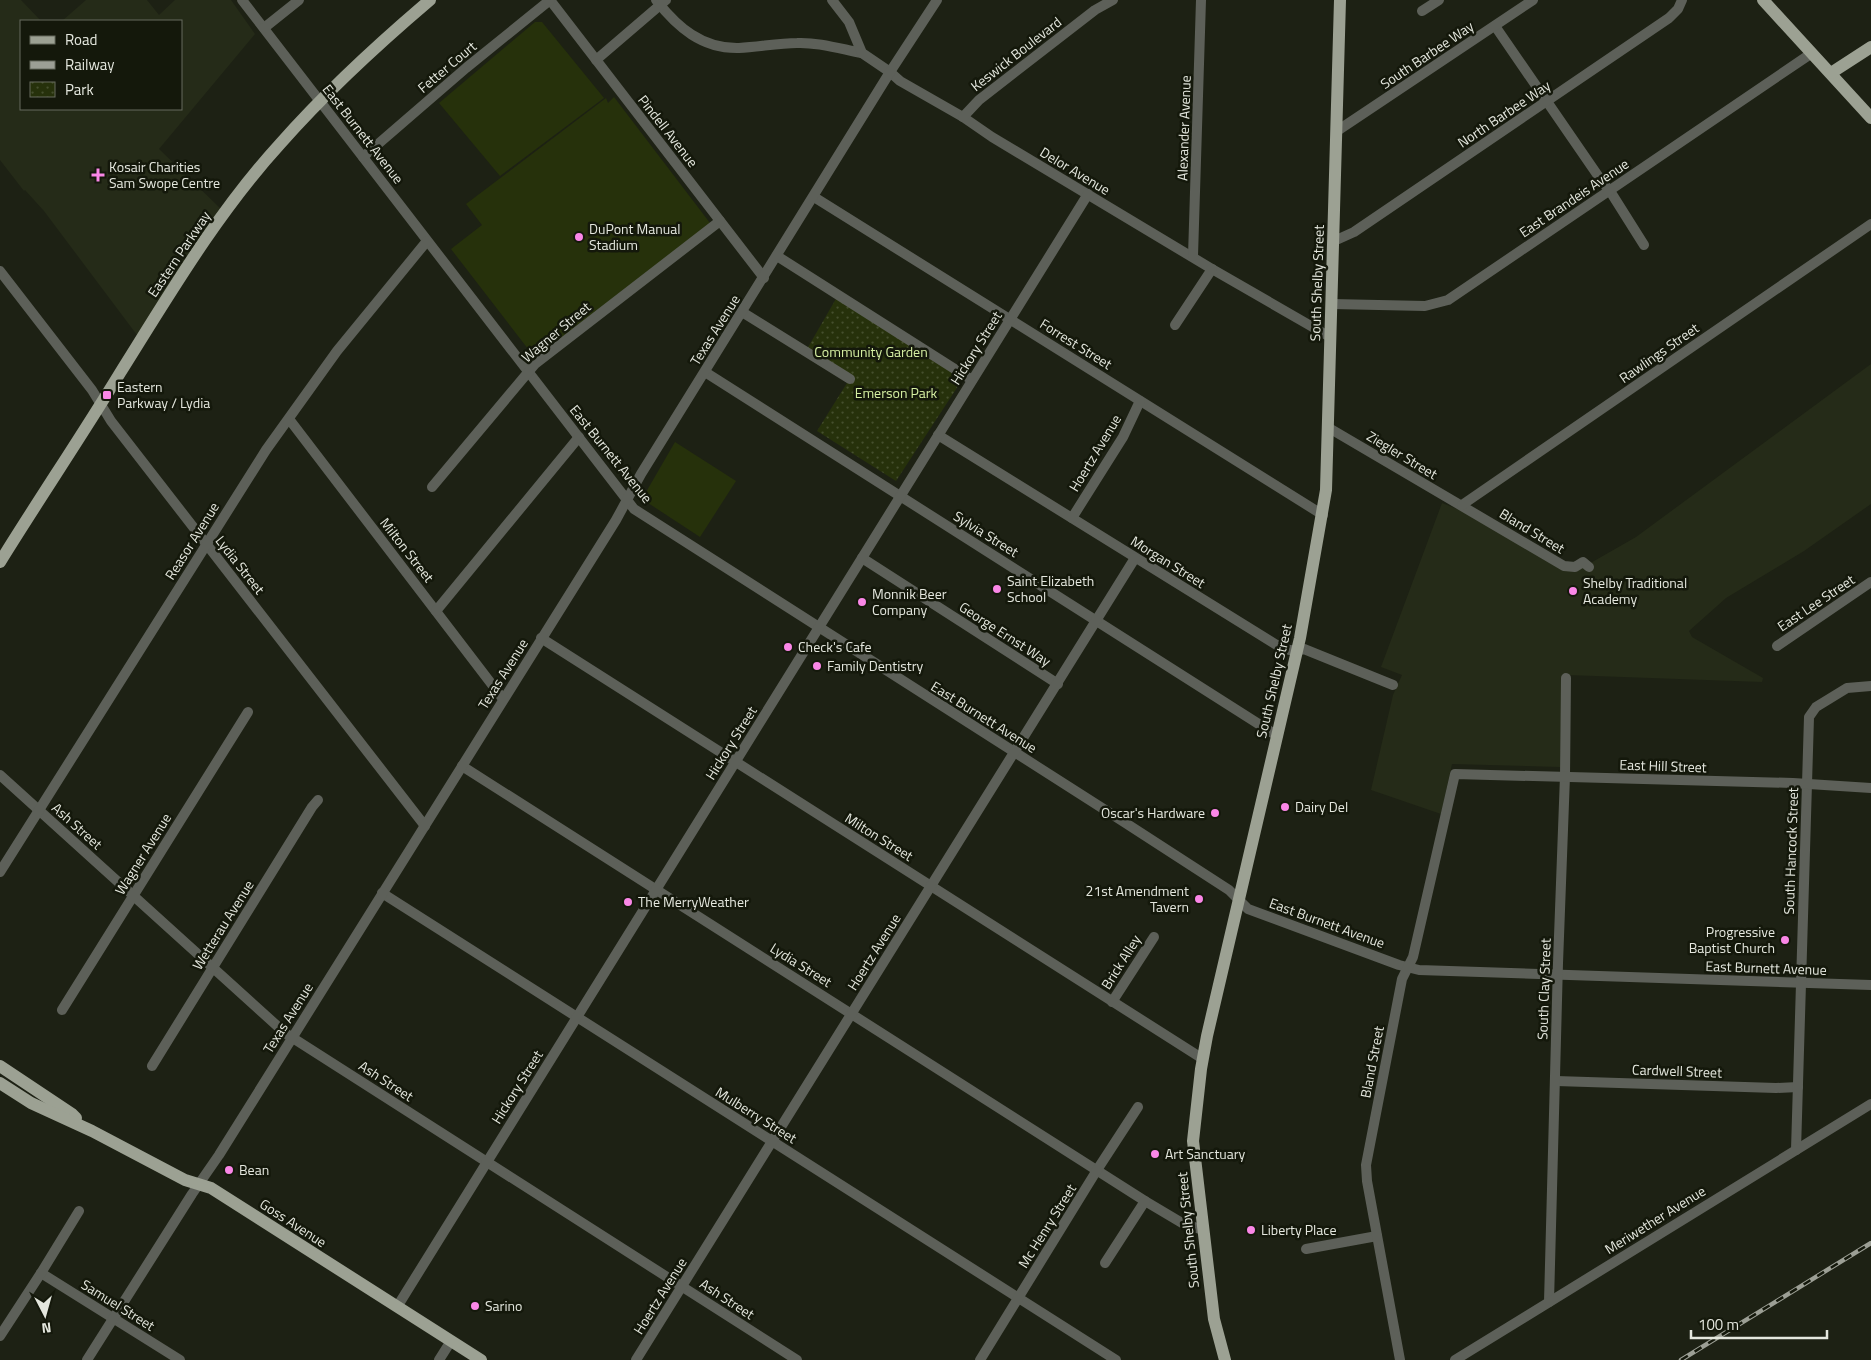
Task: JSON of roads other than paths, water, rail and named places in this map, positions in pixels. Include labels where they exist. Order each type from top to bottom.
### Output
[{"type":"main road","name":"Eastern Parkway","points":[[0,562],[178,279],[214,228],[279,145],[376,46],[430,0]]},
{"type":"main road","name":"South Shelby Street","points":[[1225,1360],[1214,1319],[1193,1134],[1203,1059],[1276,735],[1297,652],[1326,490],[1340,0]]},
{"type":"main road","points":[[1763,0],[1871,118]]},
{"type":"main road","points":[[1831,73],[1871,47]]},
{"type":"main road","name":"Goss Avenue","points":[[0,1066],[72,1114],[82,1126]]},
{"type":"main road","name":"Goss Avenue","points":[[0,1083],[31,1102],[82,1126],[185,1180],[210,1188],[481,1360]]},
{"type":"street","name":"East Burnett Avenue","points":[[242,0],[634,509],[1221,885],[1248,909],[1408,968],[1419,970],[1871,985]]},
{"type":"street","points":[[264,28],[299,0]]},
{"type":"street","name":"Pindell Avenue","points":[[550,0],[764,278]]},
{"type":"street","name":"Fetter Court","points":[[363,157],[466,68],[550,0]]},
{"type":"street","points":[[832,0],[849,22],[862,53]]},
{"type":"street","name":"Texas Avenue","points":[[87,1360],[542,638],[890,72],[937,0]]},
{"type":"street","name":"Keswick Boulevard","points":[[963,117],[979,100],[1095,10],[1113,0]]},
{"type":"street","name":"Alexander Avenue","points":[[1193,256],[1201,0]]},
{"type":"street","points":[[1422,11],[1439,0]]},
{"type":"street","name":"South Barbee Way","points":[[1337,131],[1533,0]]},
{"type":"street","name":"North Barbee Way","points":[[1334,241],[1354,232],[1669,18],[1682,0]]},
{"type":"street","points":[[596,60],[661,2],[684,31],[716,46],[738,48],[800,42],[862,53]]},
{"type":"street","points":[[1495,26],[1602,183],[1610,191],[1644,245]]},
{"type":"street","name":"Delor Avenue","points":[[862,53],[890,72],[900,82],[963,117],[992,137],[1212,269],[1330,337]]},
{"type":"street","name":"East Brandeis Avenue","points":[[1332,304],[1425,306],[1448,300],[1812,53]]},
{"type":"street","name":"Hickory Street","points":[[397,1307],[1088,194]]},
{"type":"street","name":"Forrest Street","points":[[814,197],[1322,515]]},
{"type":"street","name":"Wagner Street","points":[[432,487],[535,364],[720,221]]},
{"type":"street","name":"Rawlings Street","points":[[1462,505],[1871,224]]},
{"type":"street","name":"Reasor Avenue","points":[[0,872],[266,450],[338,351],[428,241]]},
{"type":"street","points":[[777,256],[972,380]]},
{"type":"street","points":[[1175,325],[1212,269]]},
{"type":"street","name":"Lydia Street","points":[[0,271],[92,390],[100,405],[206,544],[424,826]]},
{"type":"street","points":[[742,312],[850,379]]},
{"type":"street","name":"Sylvia Street","points":[[705,372],[1276,735]]},
{"type":"street","name":"Hoertz Avenue","points":[[1072,518],[1123,437],[1140,401]]},
{"type":"street","name":"Milton Street","points":[[289,419],[503,699]]},
{"type":"street","name":"Ziegler Street","points":[[1328,428],[1462,505]]},
{"type":"street","name":"Morgan Street","points":[[938,435],[1283,649],[1297,652],[1304,649],[1393,685]]},
{"type":"street","points":[[436,611],[579,437]]},
{"type":"street","name":"Bland Street","points":[[1462,505],[1564,566],[1575,567],[1584,562],[1589,567]]},
{"type":"street","name":"George Ernst Way","points":[[862,558],[1058,684]]},
{"type":"street","name":"Hoertz Avenue","points":[[636,1360],[1135,558]]},
{"type":"street","name":"East Lee Street","points":[[1777,646],[1871,582]]},
{"type":"street","name":"Milton Street","points":[[542,638],[1203,1059]]},
{"type":"street","name":"South Clay Street","points":[[1549,1302],[1565,776],[1566,678]]},
{"type":"street","name":"South Hancock Street","points":[[1796,1150],[1810,718],[1811,712],[1816,707],[1844,689],[1871,686]]},
{"type":"street","name":"Wagner Avenue","points":[[62,1010],[248,712]]},
{"type":"street","name":"Lydia Street","points":[[462,766],[1144,1201],[1182,1223],[1203,1230]]},
{"type":"street","name":"Bland Street","points":[[1400,1360],[1367,1181],[1366,1165],[1402,979],[1413,957],[1455,774]]},
{"type":"street","name":"East Hill Street","points":[[1455,774],[1565,776],[1871,788]]},
{"type":"street","name":"Ash Street","points":[[0,775],[279,1028],[796,1360]]},
{"type":"street","name":"Wetterau Avenue","points":[[152,1066],[318,800]]},
{"type":"street","name":"Mulberry Street","points":[[382,893],[1116,1360]]},
{"type":"street","name":"Brick Alley","points":[[1112,1002],[1154,937]]},
{"type":"street","name":"Cardwell Street","points":[[1556,1081],[1798,1088]]},
{"type":"street","name":"Meriwether Avenue","points":[[1455,1360],[1871,1104]]},
{"type":"street","name":"Mc Henry Street","points":[[980,1360],[1138,1107]]},
{"type":"street","points":[[1105,1263],[1144,1201]]},
{"type":"street","points":[[0,1336],[79,1211]]},
{"type":"street","points":[[1306,1249],[1377,1236]]},
{"type":"street","name":"Samuel Street","points":[[41,1273],[180,1360]]},
{"type":"street","points":[[439,1360],[451,1341]]},
{"type":"railway","points":[[1681,1360],[1871,1243]]},
{"type":"place","name":"Kosair Charities Sam Swope Centre","points":[[98,175]]},
{"type":"place","name":"DuPont Manual Stadium","points":[[579,237]]},
{"type":"place","name":"Eastern Parkway / Lydia","points":[[107,395]]},
{"type":"place","name":"Saint Elizabeth School","points":[[997,589]]},
{"type":"place","name":"Shelby Traditional Academy","points":[[1573,591]]},
{"type":"place","name":"Monnik Beer Company","points":[[862,602]]},
{"type":"place","name":"Check's Cafe","points":[[788,647]]},
{"type":"place","name":"Family Dentistry","points":[[817,666]]},
{"type":"place","name":"Dairy Del","points":[[1285,807]]},
{"type":"place","name":"Oscar's Hardware","points":[[1215,813]]},
{"type":"place","name":"21st Amendment Tavern","points":[[1199,899]]},
{"type":"place","name":"The MerryWeather","points":[[628,902]]},
{"type":"place","name":"Progressive Baptist Church","points":[[1785,940]]},
{"type":"place","name":"Art Sanctuary","points":[[1155,1154]]},
{"type":"place","name":"Bean","points":[[229,1170]]},
{"type":"place","name":"Liberty Place","points":[[1251,1230]]},
{"type":"place","name":"Sarino","points":[[475,1306]]},
{"type":"park label","name":"Community Garden","points":[[871,352]]},
{"type":"park label","name":"Emerson Park","points":[[896,393]]}]
